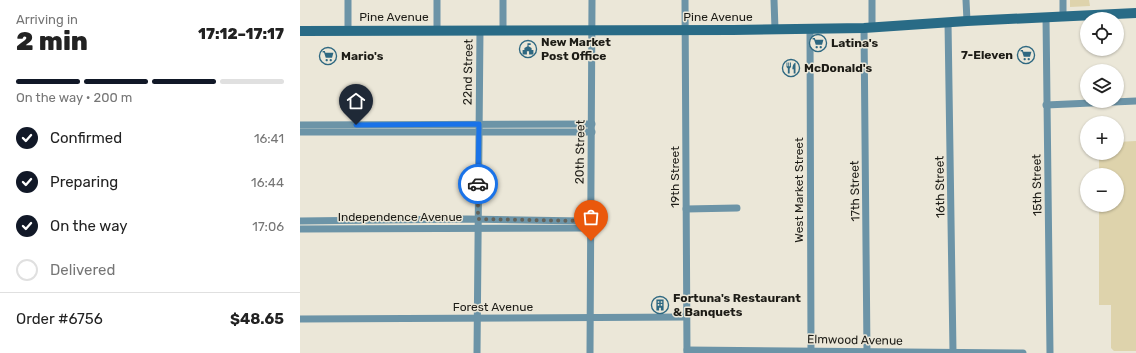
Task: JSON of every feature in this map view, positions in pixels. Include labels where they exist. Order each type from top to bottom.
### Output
[{"type":"main road","name":"Pine Avenue","points":[[300,31],[592,31],[868,28],[967,20],[1136,13]]},
{"type":"street","points":[[348,0],[348,31]]},
{"type":"street","points":[[437,0],[438,30]]},
{"type":"street","points":[[503,0],[503,30]]},
{"type":"street","name":"20th Street","points":[[590,353],[592,0]]},
{"type":"street","name":"19th Street","points":[[686,0],[687,352]]},
{"type":"street","points":[[774,0],[775,29]]},
{"type":"street","name":"17th Street","points":[[867,352],[868,28],[872,0]]},
{"type":"street","points":[[966,0],[967,20]]},
{"type":"street","points":[[1063,0],[1063,16]]},
{"type":"street","name":"15th Street","points":[[1046,17],[1050,353]]},
{"type":"street","name":"16th Street","points":[[948,22],[953,352]]},
{"type":"street","name":"West Market Street","points":[[810,29],[811,351]]},
{"type":"street","name":"22nd Street","points":[[477,353],[480,30]]},
{"type":"street","points":[[1046,105],[1136,101]]},
{"type":"street","points":[[300,125],[592,128]]},
{"type":"street","points":[[300,132],[479,128]]},
{"type":"street","points":[[686,209],[737,208]]},
{"type":"street","name":"Independence Avenue","points":[[300,221],[478,219],[582,221],[591,225]]},
{"type":"street","name":"Independence Avenue","points":[[300,229],[582,228],[591,225]]},
{"type":"street","name":"Forest Avenue","points":[[300,319],[686,317]]},
{"type":"street","name":"Elmwood Avenue","points":[[687,352],[811,351],[1023,353]]},
{"type":"shaded area","points":[[1070,0],[1089,0],[1090,6],[1070,7]]},
{"type":"shaded area","points":[[1136,141],[1136,351],[1114,351],[1111,348],[1111,305],[1099,305],[1099,212],[1124,212],[1124,168],[1099,168],[1099,160],[1124,160],[1124,142]]},
{"type":"way so far","points":[[478,184],[478,219],[582,221],[591,225],[591,241]]},
{"type":"place","name":"Latina's","points":[[818,43]]},
{"type":"place","name":"New Market Post Office","points":[[528,49]]},
{"type":"place","name":"7-Eleven","points":[[1026,55]]},
{"type":"place","name":"Mario's","points":[[328,56]]},
{"type":"place","name":"McDonald's","points":[[791,68]]},
{"type":"place","name":"Fortuna's Restaurant & Banquets","points":[[660,305]]},
{"type":"route","points":[[356,125],[479,124],[478,184]]}]
